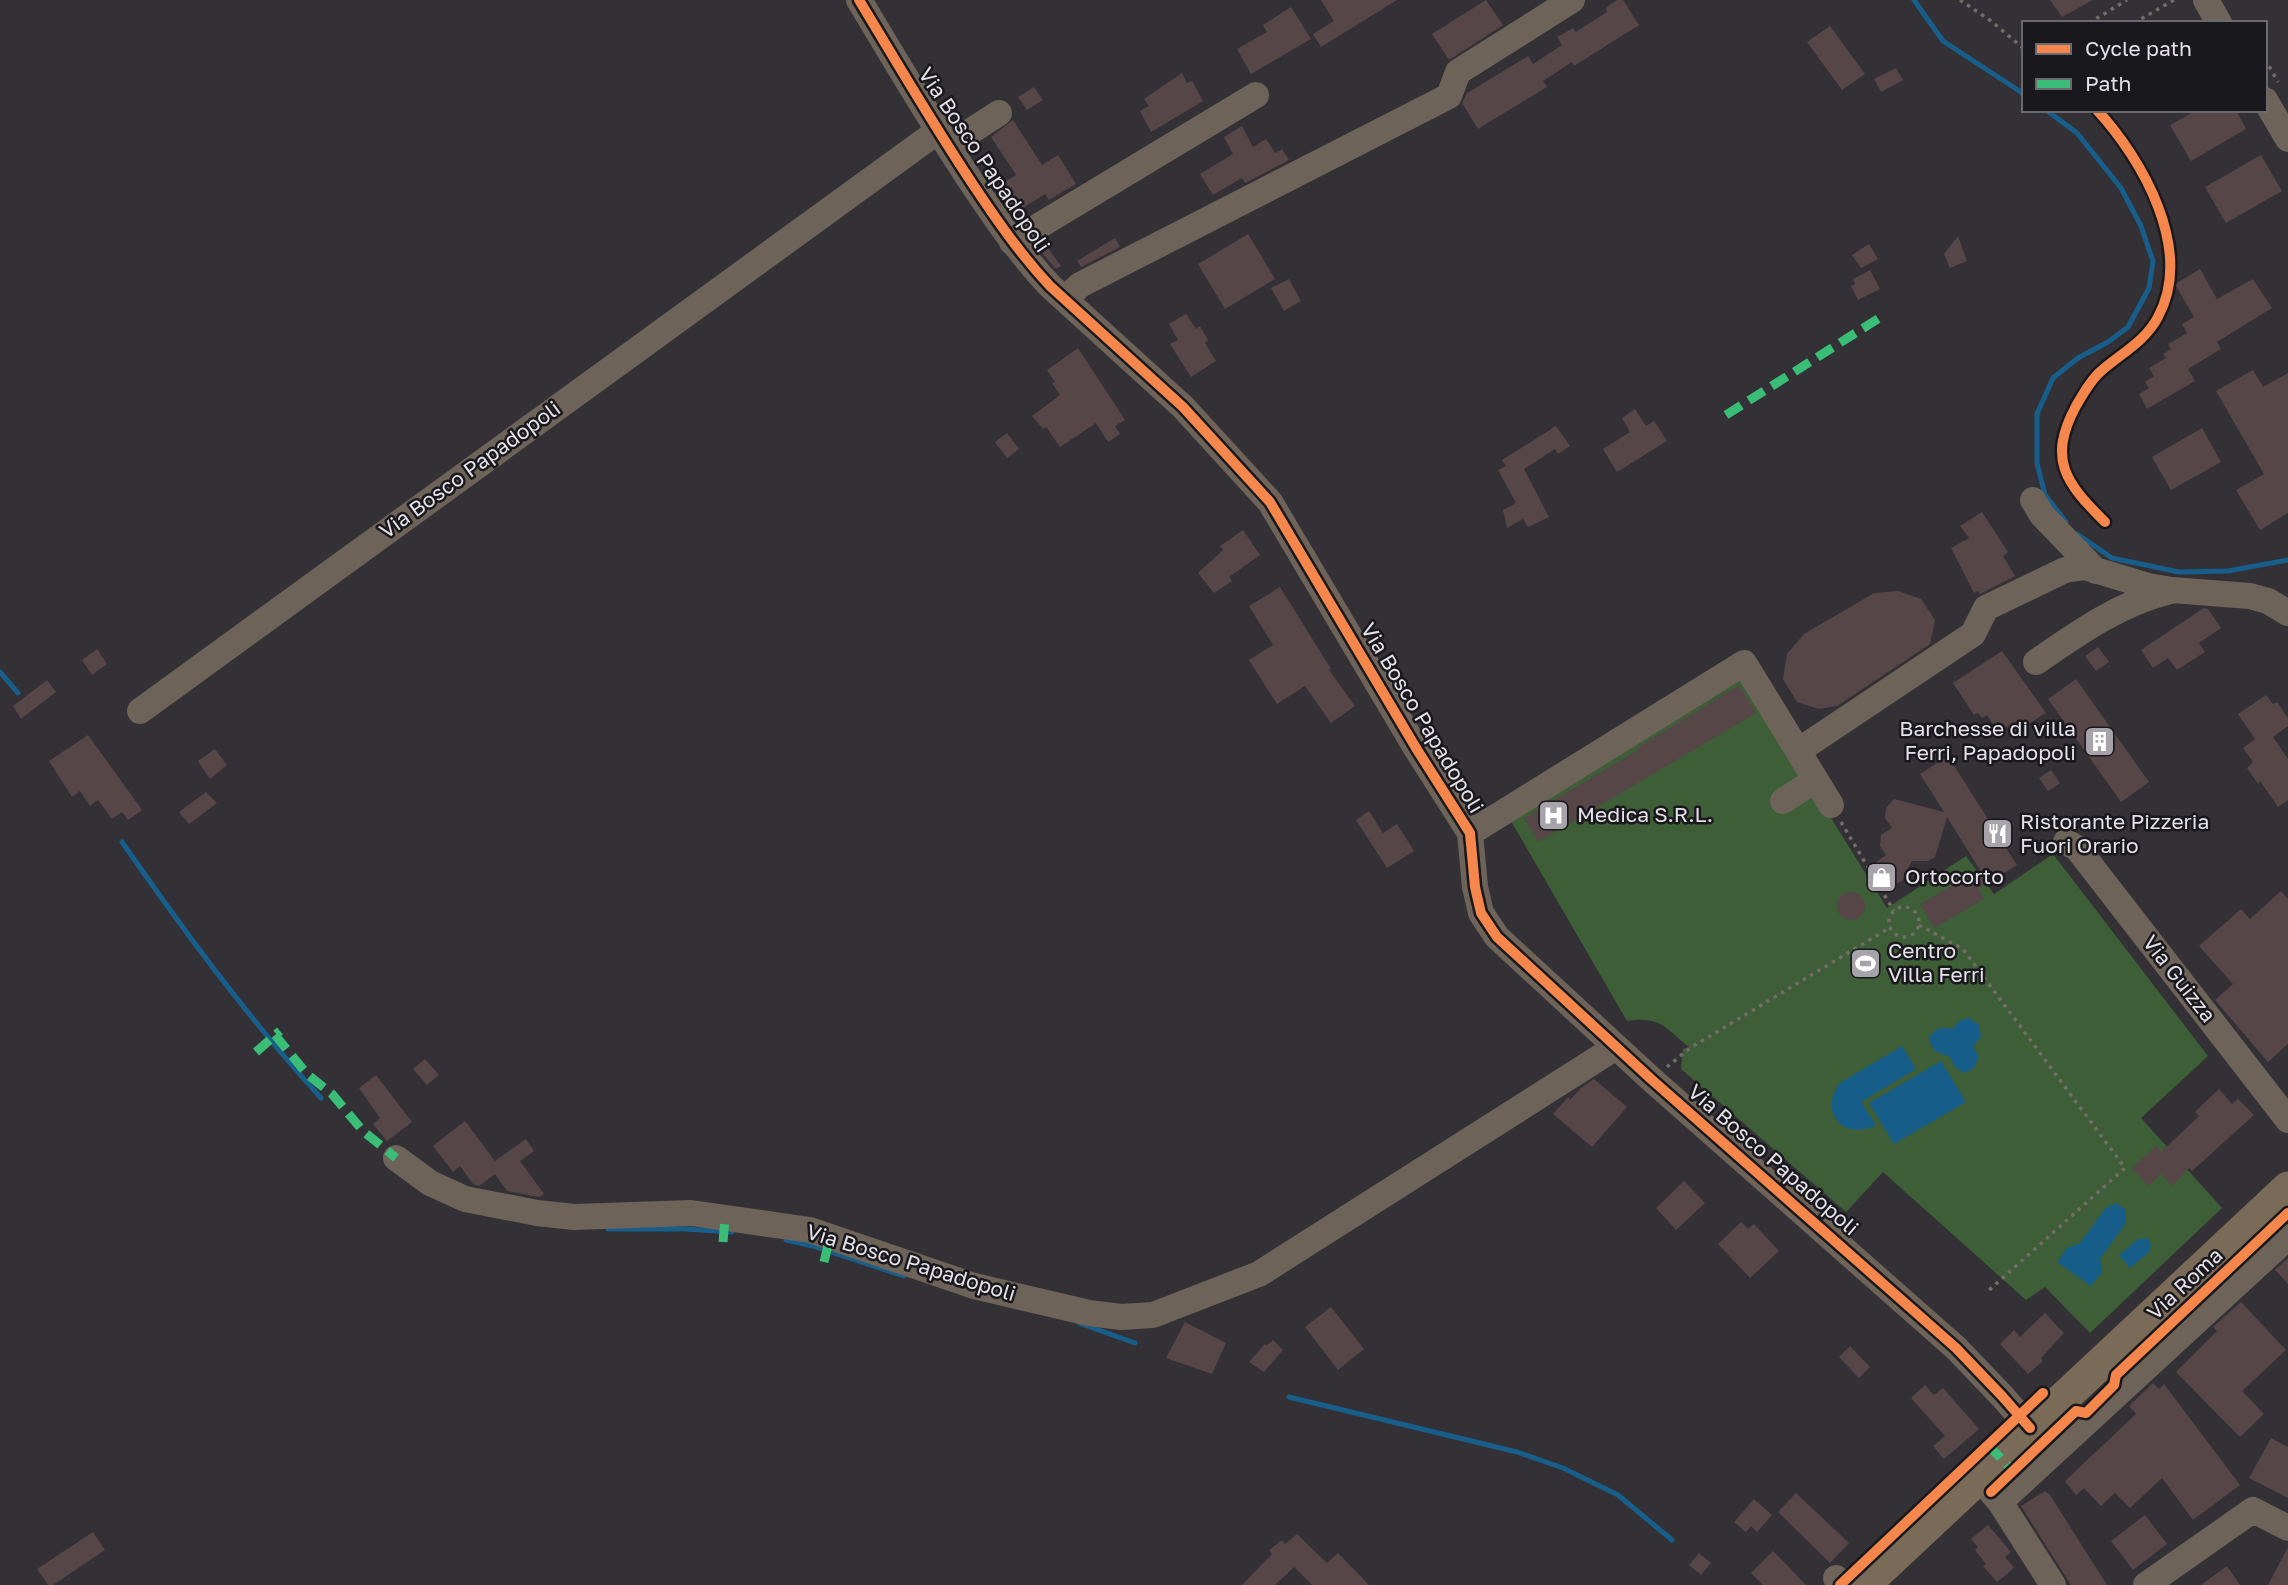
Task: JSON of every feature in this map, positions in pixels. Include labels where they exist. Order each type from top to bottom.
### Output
[{"type":"main road","name":"Via Roma","points":[[1847,1583],[1891,1560],[1989,1490],[2030,1428],[2288,1188]]},
{"type":"street","name":"Via Bosco Papadopoli","points":[[859,0],[943,138],[1030,265],[1183,407],[1270,502],[1416,748],[1470,833],[1480,913],[1497,937],[1651,1079],[1956,1348],[2030,1428]]},
{"type":"street","points":[[1065,299],[1080,285],[1449,96],[1458,72],[1572,0]]},
{"type":"street","points":[[2206,0],[2219,21]]},
{"type":"street","points":[[2273,94],[2288,139]]},
{"type":"street","name":"Via Bosco Papadopoli","points":[[1012,242],[1256,95]]},
{"type":"street","points":[[943,138],[999,113]]},
{"type":"street","name":"Via Bosco Papadopoli","points":[[140,711],[943,138]]},
{"type":"street","points":[[2033,500],[2042,515],[2096,571]]},
{"type":"street","points":[[1798,751],[1973,634],[1986,608],[2065,570],[2085,567],[2172,590],[2250,596],[2268,601],[2288,613]]},
{"type":"street","points":[[2036,662],[2123,606],[2172,590]]},
{"type":"street","name":"Via Bosco Papadopoli","points":[[1470,833],[1744,663],[1831,805]]},
{"type":"street","points":[[1783,801],[1815,780]]},
{"type":"street","name":"Via Guizza","points":[[2066,842],[2077,848],[2288,1120]]},
{"type":"street","name":"Via Bosco Papadopoli","points":[[396,1158],[430,1183],[465,1199],[574,1217],[691,1213],[810,1230],[974,1286],[1088,1313],[1121,1317],[1153,1315],[1259,1274],[1616,1047]]},
{"type":"street","name":"Via Roma","points":[[1989,1490],[2105,1405],[2288,1237]]},
{"type":"street","points":[[2082,1379],[2105,1405]]},
{"type":"street","points":[[1989,1490],[2053,1585]]},
{"type":"street","points":[[2155,1582],[2253,1510],[2288,1528]]},
{"type":"path","points":[[1960,0],[1991,21],[2022,47]]},
{"type":"path","points":[[2092,21],[2127,0]]},
{"type":"path","points":[[2137,21],[2174,0]]},
{"type":"path","points":[[2267,68],[2273,94]]},
{"type":"path","points":[[2099,112],[2130,152],[2151,187],[2164,227],[2170,260],[2165,298],[2157,319],[2139,342],[2098,373],[2066,425],[2062,447],[2064,469],[2073,488],[2105,522]]},
{"type":"path","points":[[1831,805],[1894,911]]},
{"type":"path","points":[[1901,907],[1912,909],[1918,917],[1919,925],[1906,936],[1899,935],[1891,927],[1890,921],[1894,911],[1901,907]]},
{"type":"path","points":[[1919,925],[1963,949],[2125,1168],[1987,1292]]},
{"type":"path","points":[[1651,1079],[1690,1048],[1891,927]]},
{"type":"green space","name":"Centro Villa Ferri","points":[[1733,660],[1887,908],[1966,856],[1994,894],[2053,854],[2208,1056],[2141,1118],[2222,1208],[2090,1333],[2045,1287],[2026,1300],[1883,1172],[1846,1212],[1681,1069],[1683,1049],[1689,1047],[1655,1022],[1627,1021],[1501,804]]},
{"type":"water","points":[[1969,1018],[1979,1025],[1981,1037],[1973,1046],[1979,1057],[1973,1069],[1964,1073],[1955,1067],[1949,1056],[1935,1050],[1929,1038],[1937,1030],[1953,1029],[1959,1021]]},
{"type":"water","points":[[1902,1046],[1916,1069],[1861,1102],[1876,1125],[1854,1130],[1845,1127],[1833,1113],[1834,1094],[1840,1083]]},
{"type":"water","points":[[1941,1061],[1966,1102],[1894,1144],[1869,1103]]},
{"type":"water","points":[[2116,1203],[2126,1210],[2126,1223],[2100,1259],[2102,1272],[2091,1286],[2057,1262],[2067,1248],[2080,1243],[2105,1209]]},
{"type":"water","points":[[2147,1238],[2151,1244],[2149,1252],[2130,1268],[2119,1255],[2138,1239]]},
{"type":"building","points":[[1321,0],[1397,0],[1321,47],[1313,34],[1334,21]]},
{"type":"building","points":[[1486,0],[1503,25],[1449,60],[1432,34]]},
{"type":"building","points":[[1617,0],[1623,0],[1639,25],[1574,66],[1572,62],[1543,81],[1547,87],[1478,129],[1462,103],[1467,93],[1528,56],[1533,64],[1562,45],[1557,37],[1573,28],[1576,32],[1607,12],[1606,8]]},
{"type":"building","points":[[2050,0],[2093,0],[2062,17]]},
{"type":"building","points":[[1291,7],[1311,39],[1251,74],[1237,49],[1267,32],[1263,25]]},
{"type":"building","points":[[1830,26],[1865,74],[1842,90],[1807,42]]},
{"type":"building","points":[[1896,68],[1903,80],[1881,92],[1874,79]]},
{"type":"building","points":[[1182,73],[1187,83],[1192,81],[1203,101],[1151,132],[1140,111],[1149,106],[1144,99]]},
{"type":"building","points":[[1034,87],[1043,100],[1027,110],[1018,97]]},
{"type":"building","points":[[2193,112],[2237,112],[2246,129],[2191,161],[2170,125]]},
{"type":"building","points":[[1013,120],[1042,165],[1058,155],[1076,184],[1049,200],[1045,194],[1013,214],[995,188],[1016,175],[991,137]]},
{"type":"building","points":[[1242,126],[1253,147],[1266,139],[1275,153],[1282,149],[1289,160],[1245,183],[1242,178],[1213,195],[1200,174],[1233,154],[1224,137]]},
{"type":"building","points":[[2261,155],[2282,191],[2226,223],[2205,187]]},
{"type":"building","points":[[1248,234],[1275,279],[1225,309],[1198,264]]},
{"type":"building","points":[[1958,236],[1967,261],[1950,268],[1944,254]]},
{"type":"building","points":[[1115,238],[1120,247],[1081,267],[1077,261]]},
{"type":"building","points":[[1869,244],[1878,259],[1861,268],[1852,255]]},
{"type":"building","points":[[1047,247],[1061,266],[1056,269],[1042,253]]},
{"type":"building","points":[[2200,269],[2217,299],[2253,279],[2272,308],[2217,342],[2221,349],[2188,369],[2195,381],[2147,409],[2139,394],[2149,388],[2145,382],[2154,376],[2149,368],[2166,358],[2163,354],[2171,349],[2168,344],[2187,333],[2182,324],[2194,317],[2175,284]]},
{"type":"building","points":[[1870,270],[1880,289],[1858,300],[1851,286],[1855,284],[1853,279]]},
{"type":"building","points":[[1289,279],[1301,301],[1284,311],[1271,288]]},
{"type":"building","points":[[1186,314],[1196,329],[1200,326],[1208,340],[1205,343],[1216,361],[1191,377],[1170,344],[1178,340],[1169,324]]},
{"type":"building","points":[[1078,348],[1125,420],[1115,426],[1120,434],[1108,442],[1096,423],[1060,447],[1046,427],[1043,429],[1032,416],[1060,395],[1047,370]]},
{"type":"building","points":[[2253,370],[2263,387],[2288,373],[2288,513],[2260,530],[2236,490],[2264,474],[2216,391]]},
{"type":"building","points":[[1635,409],[1646,426],[1654,421],[1667,441],[1617,472],[1603,449],[1630,432],[1622,418]]},
{"type":"building","points":[[1556,426],[1570,446],[1558,454],[1555,449],[1524,469],[1549,517],[1528,527],[1523,519],[1507,528],[1503,510],[1516,503],[1498,470],[1506,466],[1502,460]]},
{"type":"building","points":[[2202,428],[2221,462],[2171,490],[2152,457]]},
{"type":"building","points":[[1007,433],[1019,449],[1007,458],[995,442]]},
{"type":"building","points":[[1982,512],[2008,552],[2003,556],[2015,576],[1980,594],[1978,591],[1974,593],[1951,548],[1969,538],[1960,526]]},
{"type":"building","points":[[1243,530],[1260,555],[1229,577],[1232,581],[1214,593],[1198,573],[1223,550],[1220,546]]},
{"type":"building","points":[[1280,587],[1331,669],[1329,670],[1355,706],[1331,723],[1305,686],[1277,704],[1249,660],[1273,645],[1249,606]]},
{"type":"building","points":[[1898,591],[1921,599],[1935,620],[1930,644],[1837,706],[1819,709],[1797,702],[1783,679],[1787,654],[1804,634],[1874,593]]},
{"type":"building","points":[[2204,608],[2208,609],[2221,628],[2199,643],[2205,652],[2177,670],[2168,658],[2153,668],[2141,650]]},
{"type":"building","points":[[2098,647],[2109,662],[2096,671],[2085,656]]},
{"type":"building","points":[[97,649],[107,664],[92,675],[82,660]]},
{"type":"building","points":[[2002,651],[2046,713],[2012,734],[2007,726],[1998,732],[1987,715],[1982,718],[1978,713],[1974,715],[1953,683]]},
{"type":"building","name":"Barchesse di villa Ferri, Papadopoli","points":[[2076,679],[2149,782],[2121,802],[2048,699]]},
{"type":"building","points":[[47,680],[56,692],[21,719],[13,706]]},
{"type":"building","points":[[1739,685],[1756,713],[1538,842],[1524,818],[1638,750],[1637,748]]},
{"type":"building","points":[[2266,695],[2273,704],[2277,702],[2288,718],[2288,726],[2273,737],[2288,759],[2288,800],[2278,807],[2247,768],[2253,762],[2243,748],[2255,739],[2238,714]]},
{"type":"building","points":[[88,735],[142,810],[128,820],[122,812],[112,819],[98,800],[90,806],[80,791],[72,797],[49,761]]},
{"type":"building","points":[[215,749],[227,765],[210,779],[198,761]]},
{"type":"building","points":[[1948,756],[2017,865],[1978,889],[1984,899],[1934,928],[1920,904],[1980,870],[1947,817],[1935,857],[1928,861],[1912,861],[1902,881],[1894,885],[1875,882],[1876,862],[1886,855],[1880,846],[1881,835],[1892,828],[1885,818],[1886,808],[1894,799],[1944,812],[1920,774]]},
{"type":"building","points":[[2051,770],[2060,783],[2048,791],[2039,778]]},
{"type":"building","points":[[206,792],[217,803],[189,824],[179,812]]},
{"type":"building","points":[[1369,811],[1383,833],[1397,824],[1414,851],[1387,868],[1356,820]]},
{"type":"building","points":[[2281,891],[2288,899],[2288,1044],[2268,1062],[2215,1000],[2233,984],[2199,946],[2241,909],[2250,919]]},
{"type":"building","points":[[1851,892],[1861,896],[1865,906],[1861,916],[1851,920],[1841,916],[1837,906],[1841,896]]},
{"type":"building","points":[[425,1059],[439,1075],[427,1085],[413,1069]]},
{"type":"building","points":[[376,1075],[412,1122],[387,1141],[373,1124],[380,1118],[359,1088]]},
{"type":"building","points":[[1594,1079],[1627,1107],[1592,1147],[1553,1114],[1568,1097],[1570,1100]]},
{"type":"building","points":[[2219,1089],[2232,1104],[2238,1099],[2254,1115],[2192,1171],[2189,1168],[2172,1186],[2161,1174],[2148,1186],[2132,1168],[2156,1146],[2161,1152],[2199,1116],[2195,1112]]},
{"type":"building","points":[[465,1121],[495,1161],[526,1139],[534,1151],[520,1161],[544,1194],[539,1197],[507,1191],[495,1174],[479,1186],[473,1184],[460,1166],[453,1172],[433,1146]]},
{"type":"building","points":[[1684,1181],[1705,1203],[1676,1230],[1656,1208]]},
{"type":"building","points":[[1741,1222],[1748,1229],[1754,1224],[1779,1251],[1750,1278],[1718,1244]]},
{"type":"building","points":[[2288,1258],[2288,1284],[2275,1270]]},
{"type":"building","points":[[2241,1302],[2286,1350],[2242,1391],[2264,1414],[2240,1437],[2176,1372],[2217,1331],[2213,1327]]},
{"type":"building","points":[[1331,1307],[1364,1349],[1338,1370],[1305,1327]]},
{"type":"building","points":[[2045,1313],[2064,1333],[2041,1358],[2043,1361],[2028,1374],[2000,1344],[2014,1330],[2020,1337]]},
{"type":"building","points":[[1185,1322],[1226,1343],[1212,1374],[1166,1358]]},
{"type":"building","points":[[1273,1340],[1283,1350],[1264,1372],[1249,1362],[1265,1344],[1266,1346]]},
{"type":"building","points":[[1850,1346],[1870,1367],[1859,1378],[1839,1357]]},
{"type":"building","points":[[2153,1383],[2159,1389],[2164,1384],[2240,1485],[2193,1520],[2162,1478],[2130,1508],[2115,1493],[2101,1506],[2084,1488],[2076,1495],[2065,1481],[2136,1414],[2129,1406]]},
{"type":"building","points":[[1925,1385],[1934,1395],[1943,1388],[1979,1429],[1944,1459],[1933,1446],[1945,1436],[1911,1398]]},
{"type":"building","points":[[2271,1438],[2288,1447],[2288,1498],[2249,1478]]},
{"type":"building","points":[[2045,1491],[2107,1585],[2071,1585],[2021,1506]]},
{"type":"building","points":[[1796,1493],[1849,1543],[1830,1563],[1778,1512]]},
{"type":"building","points":[[1754,1499],[1772,1515],[1757,1532],[1751,1526],[1746,1532],[1734,1522]]},
{"type":"building","points":[[2145,1515],[2167,1544],[2133,1570],[2111,1541]]},
{"type":"building","points":[[1988,1525],[2011,1552],[2005,1557],[2014,1568],[1997,1582],[1983,1566],[1986,1564],[1975,1550],[1978,1547],[1971,1539]]},
{"type":"building","points":[[93,1532],[105,1550],[53,1585],[48,1585],[37,1569]]},
{"type":"building","points":[[1297,1534],[1327,1563],[1338,1553],[1369,1585],[1312,1585],[1294,1567],[1275,1585],[1242,1585],[1272,1554],[1269,1550],[1282,1540],[1285,1544]]},
{"type":"building","points":[[2288,1547],[2288,1585],[2268,1585]]},
{"type":"building","points":[[1773,1551],[1806,1585],[1763,1585],[1751,1573]]},
{"type":"building","points":[[1699,1553],[1711,1563],[1701,1575],[1689,1565]]},
{"type":"building","points":[[2227,1566],[2240,1585],[2201,1585]]},
{"type":"waterway","points":[[1914,0],[1943,41],[2022,93]]},
{"type":"waterway","points":[[2049,112],[2077,133],[2121,188],[2141,226],[2153,261],[2149,288],[2128,327],[2108,342],[2078,358],[2053,378],[2037,414],[2037,463],[2045,495],[2066,522]]},
{"type":"waterway","points":[[2077,534],[2112,558],[2179,572],[2228,571],[2288,560]]},
{"type":"waterway","points":[[0,672],[18,693]]},
{"type":"waterway","points":[[122,842],[217,973],[321,1098]]},
{"type":"waterway","points":[[608,1229],[732,1232]]},
{"type":"waterway","points":[[786,1240],[813,1246],[904,1276]]},
{"type":"waterway","points":[[1079,1323],[1135,1343]]},
{"type":"waterway","points":[[1289,1397],[1517,1452],[1563,1468],[1618,1495],[1672,1540]]},
{"type":"marked path","points":[[1726,415],[1884,315]]},
{"type":"marked path","points":[[256,1052],[280,1031]]},
{"type":"marked path","points":[[275,1035],[307,1074],[332,1094],[363,1131],[396,1158]]},
{"type":"marked path","points":[[723,1242],[725,1218]]},
{"type":"marked path","points":[[824,1262],[830,1237]]},
{"type":"marked path","points":[[1988,1445],[2013,1471]]},
{"type":"cycle path","points":[[859,0],[957,160],[999,223],[1029,261],[1050,286],[1183,407],[1270,502],[1416,748],[1470,833],[1475,887],[1481,913],[1497,937],[1651,1079],[1956,1348],[2030,1428]]},
{"type":"cycle path","points":[[2099,112],[2131,154],[2146,180],[2167,235],[2170,263],[2168,291],[2153,326],[2139,341],[2100,372],[2076,406],[2067,425],[2062,456],[2065,470],[2080,495],[2105,522]]},
{"type":"cycle path","points":[[1991,1492],[2076,1411],[2086,1413],[2114,1385],[2116,1375],[2288,1213]]},
{"type":"cycle path","points":[[1840,1585],[2043,1393]]},
{"type":"place","name":"Barchesse di villa Ferri, Papadopoli","points":[[2099,741]]},
{"type":"place","name":"Medica S.R.L.","points":[[1554,815]]},
{"type":"place","name":"Ristorante Pizzeria Fuori Orario","points":[[1997,834]]},
{"type":"place","name":"Ortocorto","points":[[1882,877]]},
{"type":"place","name":"Centro Villa Ferri","points":[[1865,963]]}]
